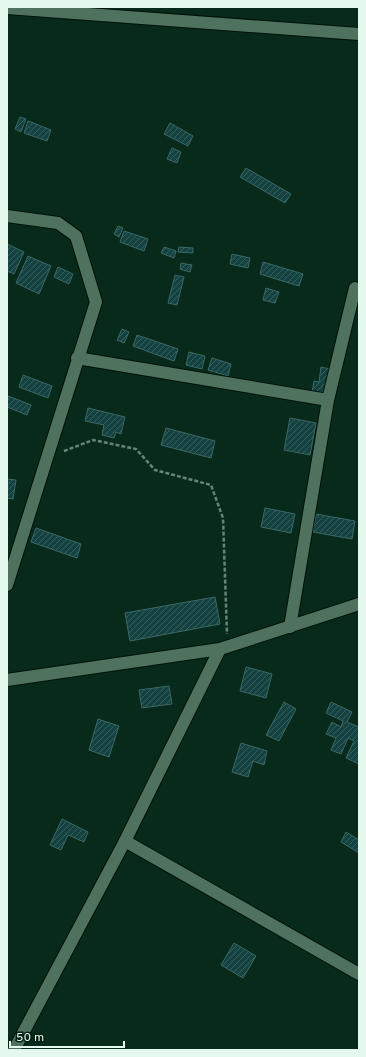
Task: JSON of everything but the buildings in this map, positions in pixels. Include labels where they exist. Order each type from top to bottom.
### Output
[{"type":"street","points":[[7,8],[359,34]]},
{"type":"street","points":[[7,216],[58,223],[76,236],[96,302],[77,358],[7,585]]},
{"type":"street","points":[[290,627],[328,400],[355,288]]},
{"type":"street","points":[[77,358],[328,400]]},
{"type":"street","points":[[7,680],[224,648],[359,604]]},
{"type":"street","points":[[14,1050],[125,841],[224,648]]},
{"type":"street","points":[[125,841],[359,974]]},
{"type":"path","points":[[46,457],[93,440],[136,449],[155,470],[211,485],[223,518],[224,648]]}]
